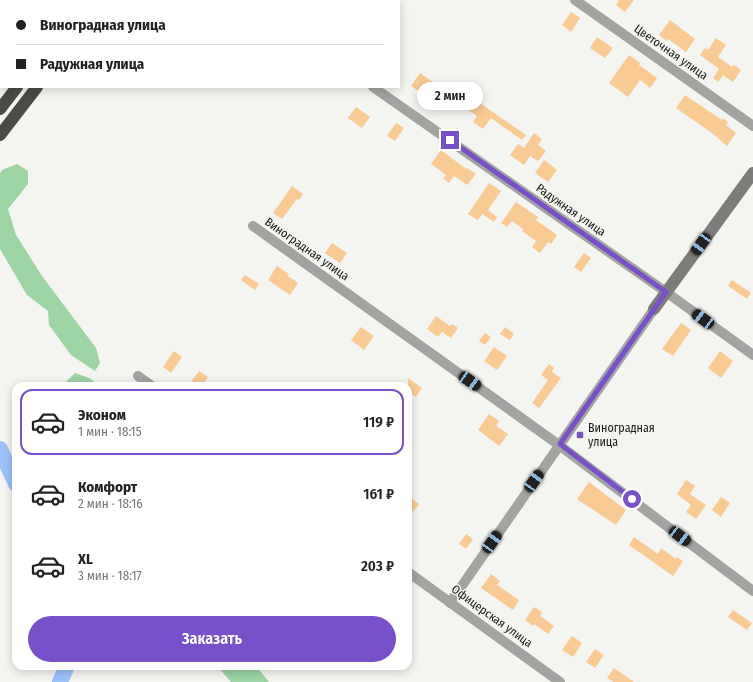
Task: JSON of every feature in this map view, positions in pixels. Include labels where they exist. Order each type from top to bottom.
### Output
[{"type":"highway","points":[[0,109],[16,88]]},
{"type":"highway","points":[[0,135],[36,88]]},
{"type":"street","name":"Цветочная улица","points":[[575,0],[753,126]]},
{"type":"street","name":"Радужная улица","points":[[374,88],[666,292],[753,355]]},
{"type":"street","points":[[450,603],[654,309],[753,173]]},
{"type":"street","name":"Виноградная улица","points":[[253,226],[560,444],[753,591]]},
{"type":"street","points":[[138,376],[146,382]]},
{"type":"street","name":"Офицерская улица","points":[[412,575],[560,682]]},
{"type":"green space","points":[[17,164],[28,171],[28,184],[8,209],[16,235],[42,276],[96,348],[100,363],[95,371],[71,355],[49,325],[48,311],[27,295],[0,249],[0,173],[2,170]]},
{"type":"green space","points":[[75,373],[89,378],[94,382],[66,382]]},
{"type":"green space","points":[[220,670],[259,670],[269,682],[231,682]]},
{"type":"building","points":[[619,0],[634,0],[625,12],[616,5]]},
{"type":"building","points":[[571,12],[580,18],[571,32],[562,25]]},
{"type":"building","points":[[670,20],[695,39],[686,52],[668,39],[667,41],[659,35]]},
{"type":"building","points":[[597,37],[613,48],[605,58],[590,48]]},
{"type":"building","points":[[716,38],[726,45],[718,57],[732,67],[734,65],[741,70],[733,82],[723,75],[718,82],[713,78],[719,69],[700,55],[705,48],[708,50]]},
{"type":"building","points":[[629,55],[640,63],[639,65],[657,78],[650,88],[640,80],[628,97],[609,83]]},
{"type":"building","points":[[420,73],[437,85],[428,98],[411,86]]},
{"type":"building","points":[[685,95],[722,120],[723,118],[728,122],[726,125],[736,133],[727,146],[712,133],[676,108]]},
{"type":"building","points":[[471,97],[526,135],[522,140],[491,118],[483,129],[473,122],[477,116],[464,107]]},
{"type":"building","points":[[356,107],[370,117],[362,128],[348,118]]},
{"type":"building","points":[[396,123],[404,128],[395,141],[387,136]]},
{"type":"building","points":[[534,133],[542,139],[538,145],[546,151],[538,161],[530,156],[524,165],[510,155],[518,144],[524,148]]},
{"type":"building","points":[[441,150],[466,169],[467,168],[476,174],[467,185],[454,176],[449,183],[443,178],[446,175],[431,164]]},
{"type":"building","points":[[544,160],[557,170],[548,182],[535,173]]},
{"type":"building","points":[[489,183],[501,191],[488,210],[497,217],[494,222],[482,214],[478,220],[468,214]]},
{"type":"building","points":[[292,186],[303,194],[299,200],[297,199],[282,219],[273,213]]},
{"type":"building","points":[[516,202],[538,217],[536,220],[557,235],[551,244],[548,242],[540,253],[532,247],[536,241],[522,231],[523,229],[512,221],[507,227],[501,223]]},
{"type":"building","points":[[332,243],[347,253],[340,263],[325,253]]},
{"type":"building","points":[[584,253],[591,258],[581,272],[574,267]]},
{"type":"building","points":[[277,266],[289,274],[288,276],[298,283],[290,295],[268,280]]},
{"type":"building","points":[[245,275],[259,284],[255,290],[241,280]]},
{"type":"building","points":[[732,280],[751,293],[747,299],[728,286]]},
{"type":"building","points":[[436,316],[450,326],[452,324],[458,328],[451,338],[442,332],[438,337],[427,329]]},
{"type":"building","points":[[681,323],[691,330],[673,356],[662,349]]},
{"type":"building","points":[[361,327],[374,336],[364,350],[351,340]]},
{"type":"building","points":[[505,327],[514,334],[510,340],[500,334]]},
{"type":"building","points":[[485,333],[491,337],[485,345],[479,341]]},
{"type":"building","points":[[494,347],[507,356],[497,370],[484,361]]},
{"type":"building","points":[[174,351],[182,357],[171,373],[163,367]]},
{"type":"building","points":[[720,351],[733,361],[721,378],[708,368]]},
{"type":"building","points":[[549,364],[554,368],[552,372],[561,378],[539,408],[532,403],[548,380],[541,375]]},
{"type":"building","points":[[199,371],[208,377],[205,382],[191,382]]},
{"type":"building","points":[[408,378],[422,388],[416,397],[412,394],[412,382],[408,382]]},
{"type":"building","points":[[489,414],[499,421],[496,426],[508,434],[499,446],[478,430]]},
{"type":"building","points":[[686,480],[695,486],[690,494],[706,505],[696,519],[686,512],[691,505],[677,494]]},
{"type":"building","points":[[589,482],[626,510],[616,525],[577,499]]},
{"type":"building","points":[[721,497],[730,503],[721,517],[712,510]]},
{"type":"building","points":[[412,499],[419,504],[412,514]]},
{"type":"building","points":[[466,534],[473,539],[466,549],[459,544]]},
{"type":"building","points":[[634,537],[658,554],[661,548],[676,559],[677,557],[683,561],[673,576],[629,545]]},
{"type":"building","points":[[491,574],[500,581],[497,585],[519,600],[513,610],[481,588]]},
{"type":"building","points":[[534,607],[542,612],[540,616],[554,626],[548,634],[534,624],[533,626],[525,620]]},
{"type":"building","points":[[733,610],[752,623],[747,630],[728,617]]},
{"type":"building","points":[[572,636],[582,643],[573,657],[562,650]]},
{"type":"building","points":[[595,649],[604,655],[595,668],[586,662]]},
{"type":"building","points":[[614,668],[634,682],[614,682],[607,678]]},
{"type":"waterway","points":[[0,449],[12,475]]},
{"type":"waterway","points":[[60,682],[65,670]]},
{"type":"place","name":"Виноградная улица","points":[[580,435]]},
{"type":"route","points":[[450,140],[666,292],[560,444],[632,499]]}]
